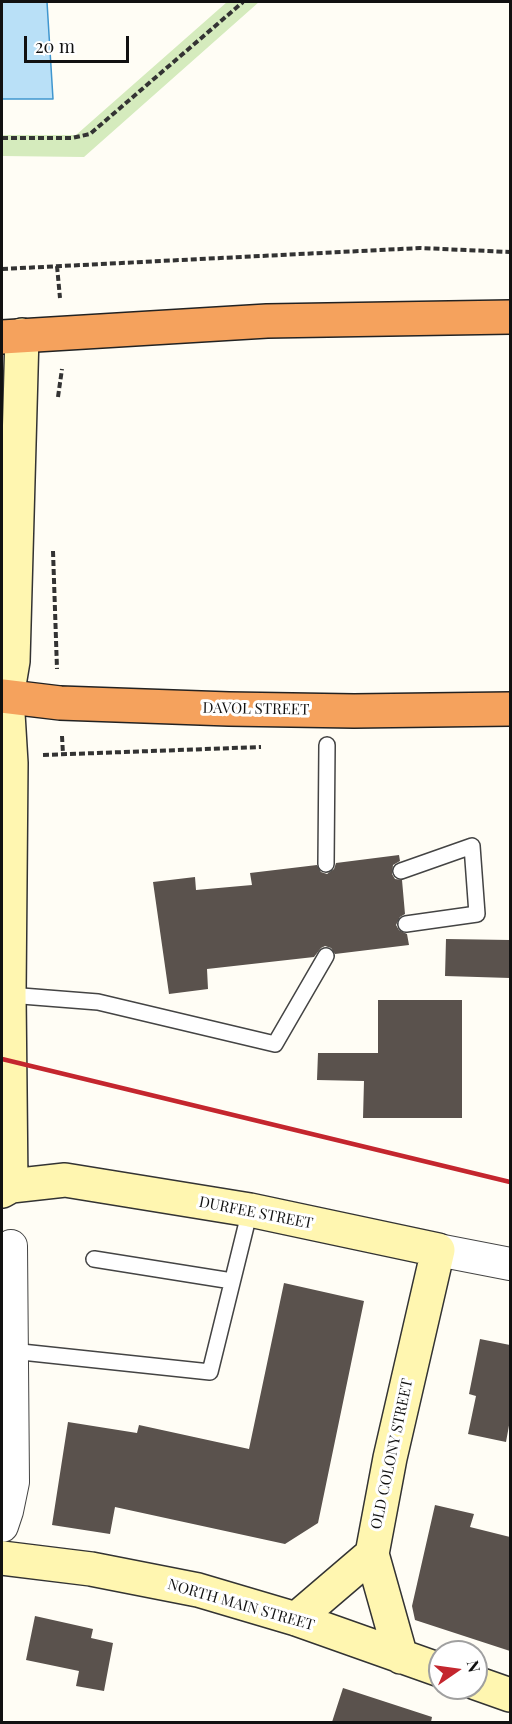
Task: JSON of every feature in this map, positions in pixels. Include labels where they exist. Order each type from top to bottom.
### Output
[{"type":"highway","points":[[12,336],[277,321],[510,317]]},
{"type":"highway","name":"DAVOL STREET","points":[[3,697],[60,703],[229,709],[354,711],[510,709]]},
{"type":"main road","points":[[6,1189],[11,763],[3,697],[13,661],[12,336]]},
{"type":"main road","name":"DURFEE STREET","points":[[6,1189],[65,1180],[250,1210],[438,1250]]},
{"type":"main road","name":"OLD COLONY STREET","points":[[401,1657],[372,1554],[390,1458],[438,1250]]},
{"type":"main road","points":[[296,1619],[372,1554]]},
{"type":"main road","name":"NORTH MAIN STREET","points":[[2,1558],[91,1569],[198,1590],[296,1619],[428,1666]]},
{"type":"main road","points":[[488,1687],[510,1695]]},
{"type":"street","points":[[2,1526],[13,1482],[11,1245]]},
{"type":"street","name":"DURFEE STREET","points":[[438,1250],[510,1264]]},
{"type":"lane","points":[[327,745],[327,864]]},
{"type":"lane","points":[[401,871],[472,846],[477,914],[406,924]]},
{"type":"lane","points":[[9,995],[98,1002],[275,1044],[326,956]]},
{"type":"lane","points":[[12,1351],[210,1372],[250,1210]]},
{"type":"lane","points":[[94,1259],[232,1281]]},
{"type":"path","points":[[2,138],[72,138],[90,134],[243,2]]},
{"type":"path","points":[[2,269],[420,248],[510,252]]},
{"type":"green space","points":[[227,2],[259,2],[84,157],[2,156],[2,135],[76,135]]},
{"type":"water","points":[[2,2],[47,2],[53,99],[2,99]]},
{"type":"building","points":[[399,855],[400,861],[393,865],[392,874],[395,879],[402,880],[405,914],[400,917],[396,925],[399,930],[407,934],[409,945],[335,954],[331,948],[325,946],[314,957],[207,969],[208,989],[169,994],[153,882],[195,877],[196,890],[252,885],[250,873],[317,865],[321,872],[327,874],[334,869],[336,863]]},
{"type":"building","points":[[446,939],[510,940],[510,978],[445,976]]},
{"type":"building","points":[[378,1000],[462,1000],[462,1118],[363,1118],[364,1081],[317,1080],[318,1053],[378,1053]]},
{"type":"building","points":[[284,1283],[364,1301],[318,1523],[285,1544],[115,1507],[110,1534],[52,1525],[68,1422],[137,1433],[139,1425],[249,1449]]},
{"type":"building","points":[[480,1339],[510,1345],[510,1420],[506,1442],[468,1434],[476,1396],[469,1394]]},
{"type":"building","points":[[435,1505],[474,1514],[470,1527],[510,1537],[510,1651],[488,1644],[488,1640],[476,1640],[415,1620],[412,1606]]},
{"type":"building","points":[[35,1616],[93,1629],[91,1638],[113,1643],[104,1691],[76,1686],[79,1671],[26,1660]]},
{"type":"building","points":[[343,1688],[432,1717],[431,1722],[332,1722]]},
{"type":"railway","points":[[2,1059],[510,1182]]}]
